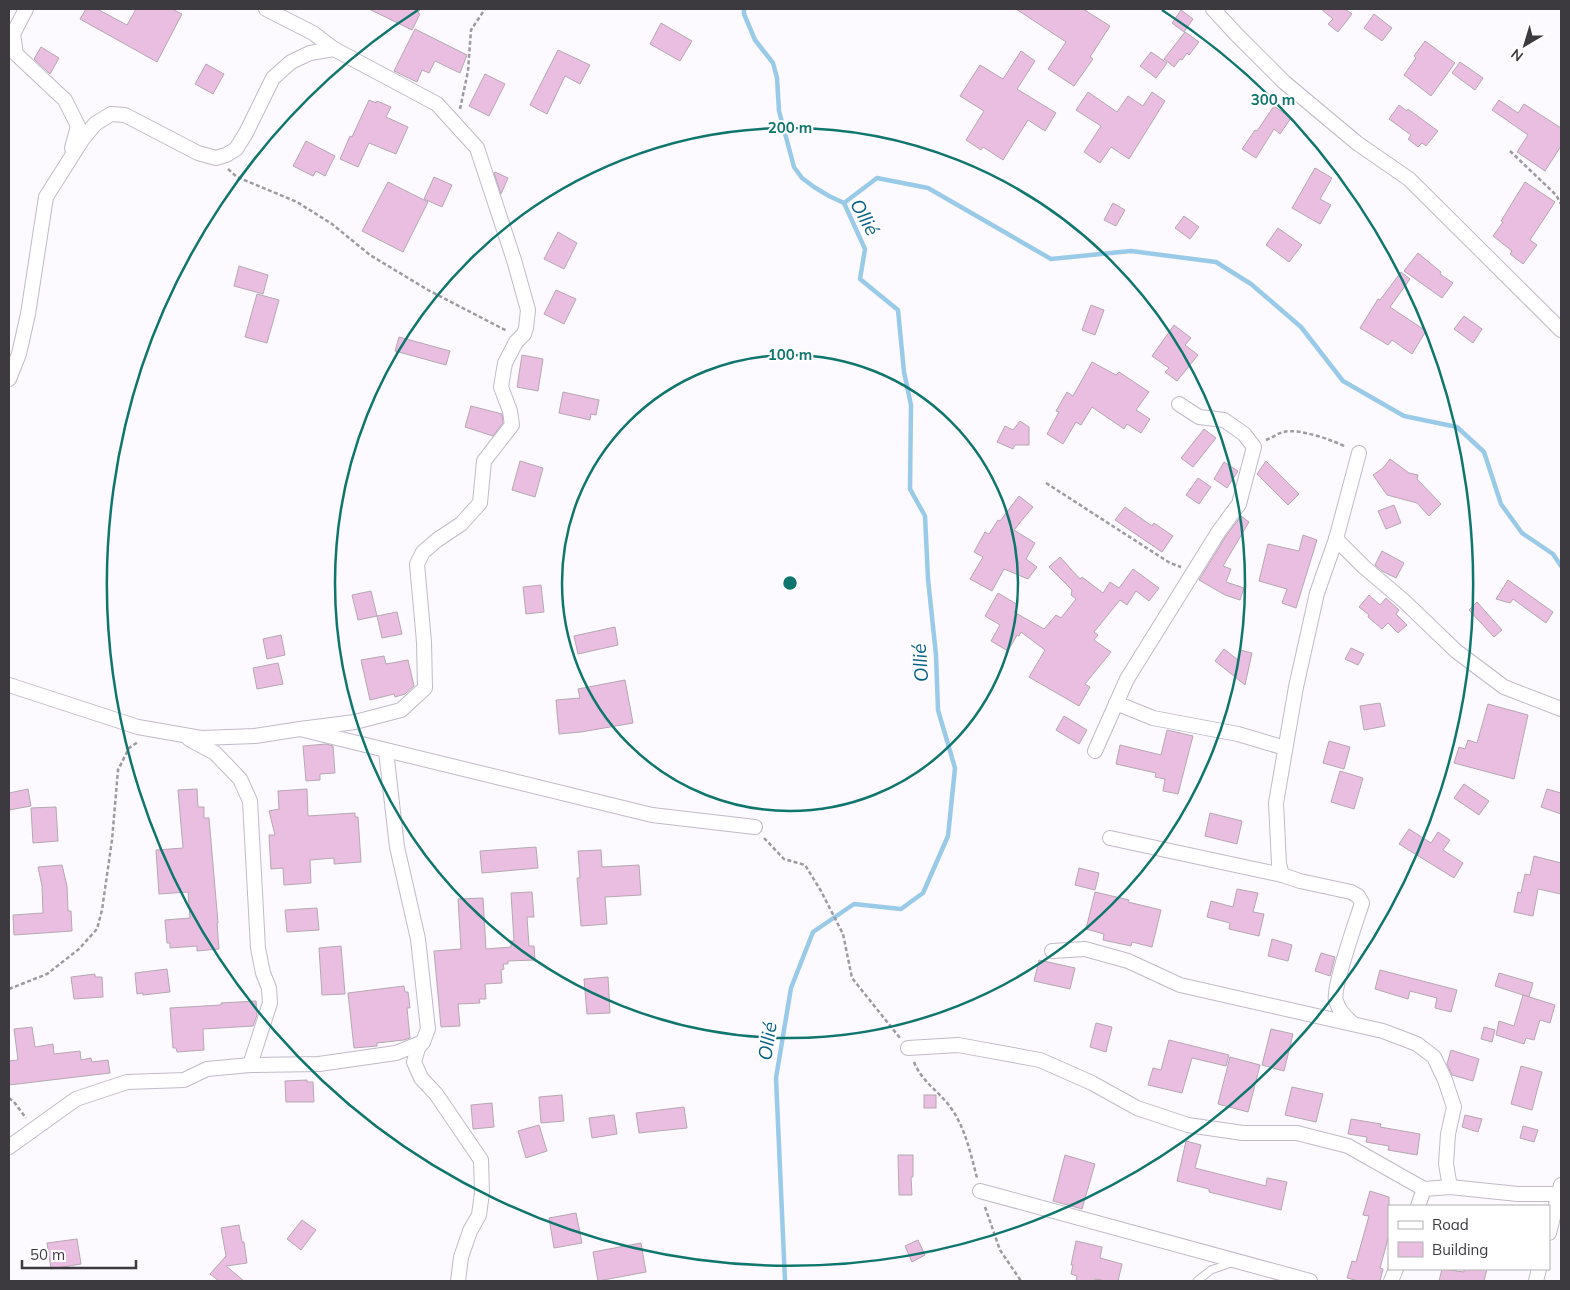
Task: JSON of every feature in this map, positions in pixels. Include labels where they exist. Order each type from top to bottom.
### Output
[{"type":"street","points":[[26,9],[13,34],[16,54],[66,100],[78,126],[68,163]]},
{"type":"street","points":[[9,685],[138,726],[201,738],[255,736],[355,722],[401,710],[424,688],[424,642],[417,564],[423,552],[461,524],[480,503],[484,461],[512,426],[510,411],[501,387],[505,363],[524,334],[528,310],[514,260],[477,148],[457,125],[438,104],[334,48],[314,33],[266,9]]},
{"type":"street","points":[[1213,9],[1284,82],[1357,143],[1409,179],[1561,330]]},
{"type":"street","points":[[9,380],[19,354],[28,314],[46,198],[82,140],[95,124],[111,114],[125,115],[198,153],[216,158],[226,155],[236,148],[246,133],[273,78],[291,62],[310,53],[334,48]]},
{"type":"street","points":[[1095,752],[1127,679],[1219,532],[1239,504],[1254,446],[1244,434],[1224,420],[1199,417],[1178,404]]},
{"type":"street","points":[[1282,875],[1279,864],[1276,803],[1285,748],[1296,687],[1317,593],[1336,539],[1358,453]]},
{"type":"street","points":[[1336,539],[1456,651],[1504,687],[1561,709]]},
{"type":"street","points":[[1116,703],[1153,718],[1238,734],[1285,748]]},
{"type":"street","points":[[300,729],[652,815],[755,827]]},
{"type":"street","points":[[181,734],[215,753],[240,779],[250,801],[258,948],[263,973],[269,988],[270,1003],[250,1065]]},
{"type":"street","points":[[386,751],[397,847],[418,939],[428,1029],[418,1048],[414,1062],[421,1078],[436,1094],[481,1160],[482,1193],[479,1215],[470,1231],[461,1257],[458,1281]]},
{"type":"street","points":[[1110,838],[1282,875],[1300,881],[1351,892],[1358,896],[1362,902],[1340,975],[1335,999],[1341,1012],[1353,1023]]},
{"type":"street","points":[[1052,951],[1085,949],[1128,961],[1180,984],[1353,1023],[1383,1031],[1417,1044],[1434,1057],[1445,1080],[1454,1107],[1448,1134],[1446,1164],[1450,1187]]},
{"type":"street","points":[[9,1146],[76,1099],[127,1082],[184,1080],[207,1069],[250,1065],[319,1064],[396,1053],[422,1042]]},
{"type":"street","points":[[908,1048],[958,1045],[1040,1060],[1092,1083],[1138,1108],[1188,1125],[1243,1133],[1297,1133],[1348,1146],[1424,1189],[1450,1187],[1518,1194],[1561,1191],[1550,1230]]},
{"type":"street","points":[[1418,1205],[1424,1189]]},
{"type":"street","points":[[980,1191],[1310,1281]]},
{"type":"lane","points":[[1197,1281],[1211,1270],[1237,1261]]},
{"type":"path","points":[[457,125],[468,71],[472,30],[485,9]]},
{"type":"path","points":[[1510,151],[1556,195],[1561,204]]},
{"type":"path","points":[[216,158],[237,177],[297,202],[332,224],[370,255],[428,290],[495,324],[519,339]]},
{"type":"path","points":[[1254,446],[1285,431],[1304,433],[1334,441],[1358,453]]},
{"type":"path","points":[[1046,483],[1170,563],[1194,572]]},
{"type":"path","points":[[9,989],[47,974],[79,949],[97,929],[102,910],[112,840],[118,770],[129,748],[156,730]]},
{"type":"path","points":[[9,1098],[34,1129]]},
{"type":"building","points":[[86,9],[97,9],[127,25],[136,9],[172,9],[182,14],[157,62],[80,19]]},
{"type":"building","points":[[369,9],[420,9],[418,13],[420,14],[412,30]]},
{"type":"building","points":[[1016,9],[1083,9],[1110,26],[1090,57],[1093,59],[1074,86],[1048,69],[1066,42]]},
{"type":"building","points":[[1321,9],[1345,9],[1352,14],[1338,32],[1328,24],[1333,19]]},
{"type":"building","points":[[1181,10],[1193,19],[1184,32],[1172,23]]},
{"type":"building","points":[[1374,14],[1392,28],[1382,41],[1364,28]]},
{"type":"building","points":[[661,23],[692,41],[680,61],[650,44]]},
{"type":"building","points":[[415,29],[467,55],[460,73],[435,61],[429,73],[422,70],[417,82],[394,71]]},
{"type":"building","points":[[1185,32],[1199,42],[1189,55],[1187,53],[1174,67],[1164,59]]},
{"type":"building","points":[[1425,41],[1455,63],[1431,96],[1404,75]]},
{"type":"building","points":[[41,47],[59,58],[50,74],[34,59]]},
{"type":"building","points":[[558,50],[590,65],[580,84],[565,76],[547,114],[530,105]]},
{"type":"building","points":[[1021,51],[1035,61],[1017,89],[1056,113],[1045,131],[1028,120],[1003,160],[983,147],[981,150],[966,140],[984,111],[960,96],[980,65],[1003,79]]},
{"type":"building","points":[[1151,52],[1167,63],[1156,78],[1140,66]]},
{"type":"building","points":[[1460,62],[1483,78],[1475,90],[1452,73]]},
{"type":"building","points":[[206,64],[224,74],[213,94],[195,84]]},
{"type":"building","points":[[485,74],[505,84],[489,116],[469,106]]},
{"type":"building","points":[[1088,92],[1117,112],[1128,96],[1143,106],[1152,92],[1165,101],[1129,159],[1111,147],[1100,163],[1084,152],[1101,126],[1076,110]]},
{"type":"building","points":[[369,100],[391,107],[386,117],[408,127],[396,154],[369,143],[358,167],[340,159]]},
{"type":"building","points":[[1499,100],[1518,113],[1524,104],[1561,128],[1561,146],[1545,171],[1517,152],[1528,135],[1492,110]]},
{"type":"building","points":[[1399,105],[1407,111],[1408,109],[1438,131],[1426,146],[1422,143],[1418,147],[1408,139],[1411,135],[1389,119]]},
{"type":"building","points":[[1274,106],[1291,118],[1280,134],[1274,129],[1256,158],[1242,149]]},
{"type":"building","points":[[306,141],[335,156],[325,176],[316,171],[313,176],[293,166]]},
{"type":"building","points":[[1315,168],[1332,178],[1320,199],[1331,205],[1320,224],[1292,208]]},
{"type":"building","points":[[494,173],[508,178],[501,194]]},
{"type":"building","points":[[434,177],[452,185],[442,207],[424,199]]},
{"type":"building","points":[[388,182],[428,202],[403,252],[362,231]]},
{"type":"building","points":[[1525,182],[1555,202],[1530,240],[1537,245],[1523,264],[1510,254],[1512,251],[1493,236]]},
{"type":"building","points":[[1113,203],[1125,210],[1116,226],[1104,220]]},
{"type":"building","points":[[1184,216],[1199,227],[1190,239],[1175,228]]},
{"type":"building","points":[[1278,228],[1302,245],[1289,262],[1266,245]]},
{"type":"building","points":[[558,232],[577,243],[564,269],[544,259]]},
{"type":"building","points":[[1418,253],[1441,272],[1440,274],[1453,283],[1442,298],[1404,271]]},
{"type":"building","points":[[239,266],[268,275],[263,294],[234,286]]},
{"type":"building","points":[[1401,272],[1410,279],[1390,307],[1426,331],[1412,354],[1392,340],[1388,345],[1360,328],[1378,299],[1380,300]]},
{"type":"building","points":[[556,290],[576,299],[564,324],[544,314]]},
{"type":"building","points":[[257,294],[279,300],[267,343],[245,337]]},
{"type":"building","points":[[1091,305],[1104,310],[1095,335],[1082,330]]},
{"type":"building","points":[[1464,316],[1482,329],[1473,343],[1454,329]]},
{"type":"building","points":[[1174,325],[1191,338],[1185,345],[1198,355],[1177,381],[1165,372],[1169,368],[1152,356]]},
{"type":"building","points":[[399,337],[450,351],[446,365],[395,351]]},
{"type":"building","points":[[522,355],[543,359],[538,391],[517,387]]},
{"type":"building","points":[[1092,362],[1116,375],[1119,372],[1149,392],[1136,410],[1150,419],[1141,433],[1127,424],[1124,429],[1092,407],[1081,425],[1076,422],[1063,444],[1047,434],[1059,412],[1056,411],[1067,392],[1073,396]]},
{"type":"building","points":[[563,392],[599,400],[596,415],[591,414],[590,420],[559,413]]},
{"type":"building","points":[[471,406],[502,414],[503,423],[493,436],[465,427]]},
{"type":"building","points":[[1020,421],[1029,427],[1029,445],[1015,445],[1013,449],[997,442],[1005,426],[1013,430]]},
{"type":"building","points":[[1204,429],[1216,438],[1193,467],[1181,458]]},
{"type":"building","points":[[1390,459],[1409,473],[1418,475],[1417,479],[1441,504],[1429,516],[1417,503],[1387,495],[1373,475],[1383,468]]},
{"type":"building","points":[[520,461],[543,468],[535,497],[512,490]]},
{"type":"building","points":[[1266,461],[1299,494],[1288,505],[1257,474]]},
{"type":"building","points":[[1224,462],[1238,471],[1227,488],[1214,479]]},
{"type":"building","points":[[1198,478],[1211,487],[1199,504],[1186,495]]},
{"type":"building","points":[[1019,496],[1033,507],[1014,530],[1035,543],[1026,559],[1037,567],[1028,579],[1004,569],[992,591],[970,579],[983,557],[974,552],[985,532],[989,534],[998,520],[1000,521]]},
{"type":"building","points":[[1394,505],[1401,523],[1386,529],[1378,511]]},
{"type":"building","points":[[1125,507],[1152,526],[1154,523],[1173,536],[1162,552],[1115,520]]},
{"type":"building","points":[[1241,516],[1249,522],[1223,566],[1231,569],[1226,582],[1244,588],[1240,600],[1225,595],[1199,580],[1226,536]]},
{"type":"building","points":[[1303,535],[1317,540],[1296,608],[1282,603],[1287,589],[1259,581],[1268,544],[1299,551]]},
{"type":"building","points":[[1382,551],[1404,563],[1396,578],[1375,565]]},
{"type":"building","points":[[1060,557],[1080,579],[1082,577],[1103,593],[1110,582],[1119,588],[1133,569],[1159,588],[1149,601],[1136,591],[1127,605],[1120,600],[1094,632],[1098,635],[1094,640],[1111,652],[1085,684],[1090,687],[1079,706],[1029,677],[1045,650],[1021,632],[1019,636],[1017,635],[1008,651],[991,641],[1000,625],[985,616],[998,593],[1018,605],[1014,612],[1044,629],[1056,615],[1061,618],[1076,599],[1071,595],[1072,590],[1049,567]]},
{"type":"building","points":[[1508,580],[1553,612],[1546,623],[1513,599],[1510,603],[1496,599]]},
{"type":"building","points":[[541,585],[544,612],[526,614],[523,587]]},
{"type":"building","points":[[371,591],[377,616],[358,620],[352,595]]},
{"type":"building","points":[[1369,595],[1380,605],[1386,598],[1399,610],[1396,614],[1407,625],[1398,633],[1388,623],[1382,629],[1359,607]]},
{"type":"building","points":[[1477,602],[1502,630],[1494,637],[1469,610]]},
{"type":"building","points":[[397,612],[402,634],[382,638],[377,616]]},
{"type":"building","points":[[615,627],[618,645],[578,654],[574,636]]},
{"type":"building","points":[[281,635],[285,655],[267,659],[263,639]]},
{"type":"building","points":[[1351,648],[1364,654],[1358,665],[1345,659]]},
{"type":"building","points":[[1224,649],[1238,660],[1240,650],[1252,653],[1245,685],[1215,661]]},
{"type":"building","points":[[384,656],[386,664],[408,660],[414,686],[405,694],[395,697],[394,694],[370,700],[361,660]]},
{"type":"building","points":[[278,663],[283,684],[257,689],[253,668]]},
{"type":"building","points":[[625,680],[633,723],[559,734],[556,700],[580,698],[578,689]]},
{"type":"building","points":[[1380,703],[1385,726],[1364,730],[1360,706]]},
{"type":"building","points":[[1488,704],[1528,715],[1514,779],[1454,763],[1459,747],[1465,749],[1468,740],[1477,743]]},
{"type":"building","points":[[1064,716],[1087,730],[1079,744],[1056,730]]},
{"type":"building","points":[[1167,730],[1193,736],[1178,794],[1163,791],[1165,779],[1155,777],[1156,773],[1116,764],[1120,745],[1161,755]]},
{"type":"building","points":[[1329,741],[1350,747],[1344,769],[1323,763]]},
{"type":"building","points":[[326,744],[333,746],[335,773],[320,774],[320,780],[306,781],[303,746]]},
{"type":"building","points":[[1340,771],[1363,778],[1354,809],[1331,802]]},
{"type":"building","points":[[1464,784],[1489,801],[1479,815],[1454,798]]},
{"type":"building","points":[[28,789],[31,806],[9,810],[9,793]]},
{"type":"building","points":[[197,789],[198,807],[204,807],[204,818],[209,818],[219,949],[197,951],[197,946],[170,948],[170,943],[167,943],[165,920],[190,918],[188,892],[159,894],[156,850],[183,848],[178,790]]},
{"type":"building","points":[[307,789],[308,816],[355,813],[355,817],[358,817],[361,862],[334,864],[334,858],[310,860],[311,883],[284,885],[283,868],[271,869],[269,835],[275,835],[269,811],[279,809],[278,791]]},
{"type":"building","points":[[1547,789],[1561,793],[1561,814],[1541,807]]},
{"type":"building","points":[[56,807],[58,841],[33,843],[31,808]]},
{"type":"building","points":[[1210,813],[1242,821],[1237,844],[1205,836]]},
{"type":"building","points":[[1409,829],[1431,843],[1438,832],[1450,840],[1443,850],[1463,863],[1454,878],[1399,844]]},
{"type":"building","points":[[536,847],[538,868],[482,873],[480,851]]},
{"type":"building","points":[[601,850],[602,867],[639,865],[641,895],[605,897],[607,924],[581,926],[577,878],[580,878],[578,851]]},
{"type":"building","points":[[1534,856],[1561,863],[1561,894],[1538,889],[1533,916],[1514,912],[1518,892],[1521,893],[1525,874],[1530,875]]},
{"type":"building","points":[[62,865],[67,886],[68,911],[71,911],[72,931],[14,935],[13,915],[43,913],[42,886],[38,867]]},
{"type":"building","points":[[1079,868],[1099,873],[1095,890],[1075,885]]},
{"type":"building","points":[[1237,889],[1258,893],[1253,912],[1264,914],[1259,936],[1229,929],[1230,923],[1207,917],[1211,901],[1233,907]]},
{"type":"building","points":[[532,892],[534,917],[527,917],[529,946],[534,946],[535,960],[508,961],[508,964],[503,964],[504,969],[501,970],[502,983],[485,984],[486,999],[479,999],[480,1003],[458,1004],[460,1026],[441,1027],[434,951],[461,949],[458,899],[483,898],[486,949],[511,947],[511,941],[514,941],[511,893]]},
{"type":"building","points":[[1095,892],[1161,910],[1152,947],[1132,942],[1131,946],[1103,940],[1104,934],[1086,929]]},
{"type":"building","points":[[317,908],[319,930],[287,932],[285,910]]},
{"type":"building","points":[[1272,939],[1292,945],[1288,961],[1268,956]]},
{"type":"building","points":[[341,946],[345,994],[322,995],[319,948]]},
{"type":"building","points":[[1321,953],[1335,957],[1330,976],[1315,971]]},
{"type":"building","points":[[1039,960],[1075,968],[1070,989],[1034,981]]},
{"type":"building","points":[[167,969],[170,992],[137,994],[135,973]]},
{"type":"building","points":[[1380,970],[1457,990],[1451,1012],[1435,1008],[1437,998],[1410,991],[1408,999],[1375,989]]},
{"type":"building","points":[[1499,973],[1533,983],[1529,997],[1495,986]]},
{"type":"building","points":[[95,974],[95,977],[102,977],[103,997],[74,999],[71,977]]},
{"type":"building","points":[[608,977],[610,1013],[587,1014],[584,979]]},
{"type":"building","points":[[404,986],[405,992],[408,992],[410,1008],[407,1008],[410,1038],[377,1043],[377,1046],[354,1048],[348,993]]},
{"type":"building","points":[[1523,995],[1555,1005],[1550,1023],[1540,1020],[1534,1040],[1526,1038],[1524,1044],[1496,1035],[1499,1021],[1514,1026]]},
{"type":"building","points":[[256,1001],[257,1015],[253,1026],[203,1029],[204,1050],[177,1052],[176,1048],[173,1048],[170,1008]]},
{"type":"building","points":[[1096,1023],[1112,1027],[1106,1052],[1090,1047]]},
{"type":"building","points":[[32,1027],[35,1047],[53,1044],[54,1054],[80,1051],[81,1060],[91,1058],[92,1062],[108,1060],[110,1073],[9,1085],[9,1061],[18,1060],[14,1029]]},
{"type":"building","points":[[1484,1027],[1495,1030],[1492,1042],[1481,1039]]},
{"type":"building","points":[[1271,1029],[1293,1034],[1284,1071],[1262,1065]]},
{"type":"building","points":[[1169,1040],[1229,1055],[1226,1066],[1192,1058],[1182,1093],[1148,1085],[1153,1068],[1161,1070]]},
{"type":"building","points":[[1451,1050],[1479,1059],[1473,1081],[1452,1075],[1447,1064]]},
{"type":"building","points":[[1230,1057],[1260,1065],[1248,1112],[1218,1104]]},
{"type":"building","points":[[1521,1066],[1542,1072],[1532,1110],[1511,1104]]},
{"type":"building","points":[[307,1080],[307,1082],[313,1082],[314,1102],[286,1102],[285,1081]]},
{"type":"building","points":[[1292,1087],[1323,1094],[1316,1122],[1285,1115]]},
{"type":"building","points":[[562,1095],[564,1121],[541,1123],[539,1097]]},
{"type":"building","points":[[924,1095],[936,1095],[936,1108],[924,1108]]},
{"type":"building","points":[[492,1103],[494,1127],[473,1129],[471,1105]]},
{"type":"building","points":[[684,1107],[687,1128],[639,1133],[636,1113]]},
{"type":"building","points":[[614,1115],[617,1134],[592,1138],[589,1118]]},
{"type":"building","points":[[1465,1115],[1482,1119],[1478,1132],[1462,1127]]},
{"type":"building","points":[[1351,1119],[1381,1124],[1380,1127],[1420,1134],[1417,1155],[1388,1150],[1389,1146],[1366,1142],[1367,1137],[1348,1134]]},
{"type":"building","points":[[539,1125],[547,1151],[526,1158],[518,1131]]},
{"type":"building","points":[[1523,1126],[1538,1130],[1534,1142],[1520,1138]]},
{"type":"building","points":[[1186,1141],[1201,1145],[1195,1168],[1266,1186],[1267,1178],[1287,1182],[1281,1210],[1209,1192],[1209,1189],[1177,1181]]},
{"type":"building","points":[[898,1155],[913,1155],[912,1195],[899,1195]]},
{"type":"building","points":[[1065,1155],[1095,1164],[1082,1209],[1053,1201]]},
{"type":"building","points":[[1370,1191],[1389,1197],[1388,1239],[1380,1268],[1383,1269],[1380,1281],[1359,1281],[1347,1278],[1352,1261],[1356,1262],[1369,1216],[1363,1215]]},
{"type":"building","points":[[576,1213],[582,1243],[554,1248],[549,1218]]},
{"type":"building","points":[[302,1220],[316,1230],[301,1250],[287,1239]]},
{"type":"building","points":[[239,1225],[247,1263],[226,1266],[244,1281],[219,1281],[210,1274],[226,1256],[221,1228]]},
{"type":"building","points":[[77,1239],[81,1264],[51,1269],[47,1243]]},
{"type":"building","points":[[918,1240],[925,1255],[912,1262],[905,1246]]},
{"type":"building","points":[[1076,1241],[1102,1247],[1100,1258],[1122,1264],[1118,1281],[1095,1279],[1094,1281],[1076,1281],[1077,1276],[1071,1274],[1073,1265],[1071,1265]]},
{"type":"building","points":[[641,1243],[646,1272],[598,1281],[593,1252]]},
{"type":"building","points":[[1442,1270],[1464,1272],[1464,1270],[1487,1270],[1484,1281],[1439,1281]]},
{"type":"waterway","name":"Ollié","points":[[744,9],[744,14],[755,40],[773,63],[777,78],[779,111],[794,167],[802,178],[814,187],[844,203],[865,249],[860,279],[898,310],[904,372],[911,405],[910,489],[925,516],[928,579],[936,655],[938,710],[955,768],[948,836],[923,893],[901,909],[854,904],[813,932],[791,988],[776,1078],[785,1281]]},
{"type":"waterway","points":[[844,203],[877,178],[928,188],[1051,259],[1131,251],[1216,262],[1251,284],[1301,327],[1343,381],[1404,416],[1457,427],[1484,452],[1501,504],[1522,533],[1553,554],[1561,566]]}]
